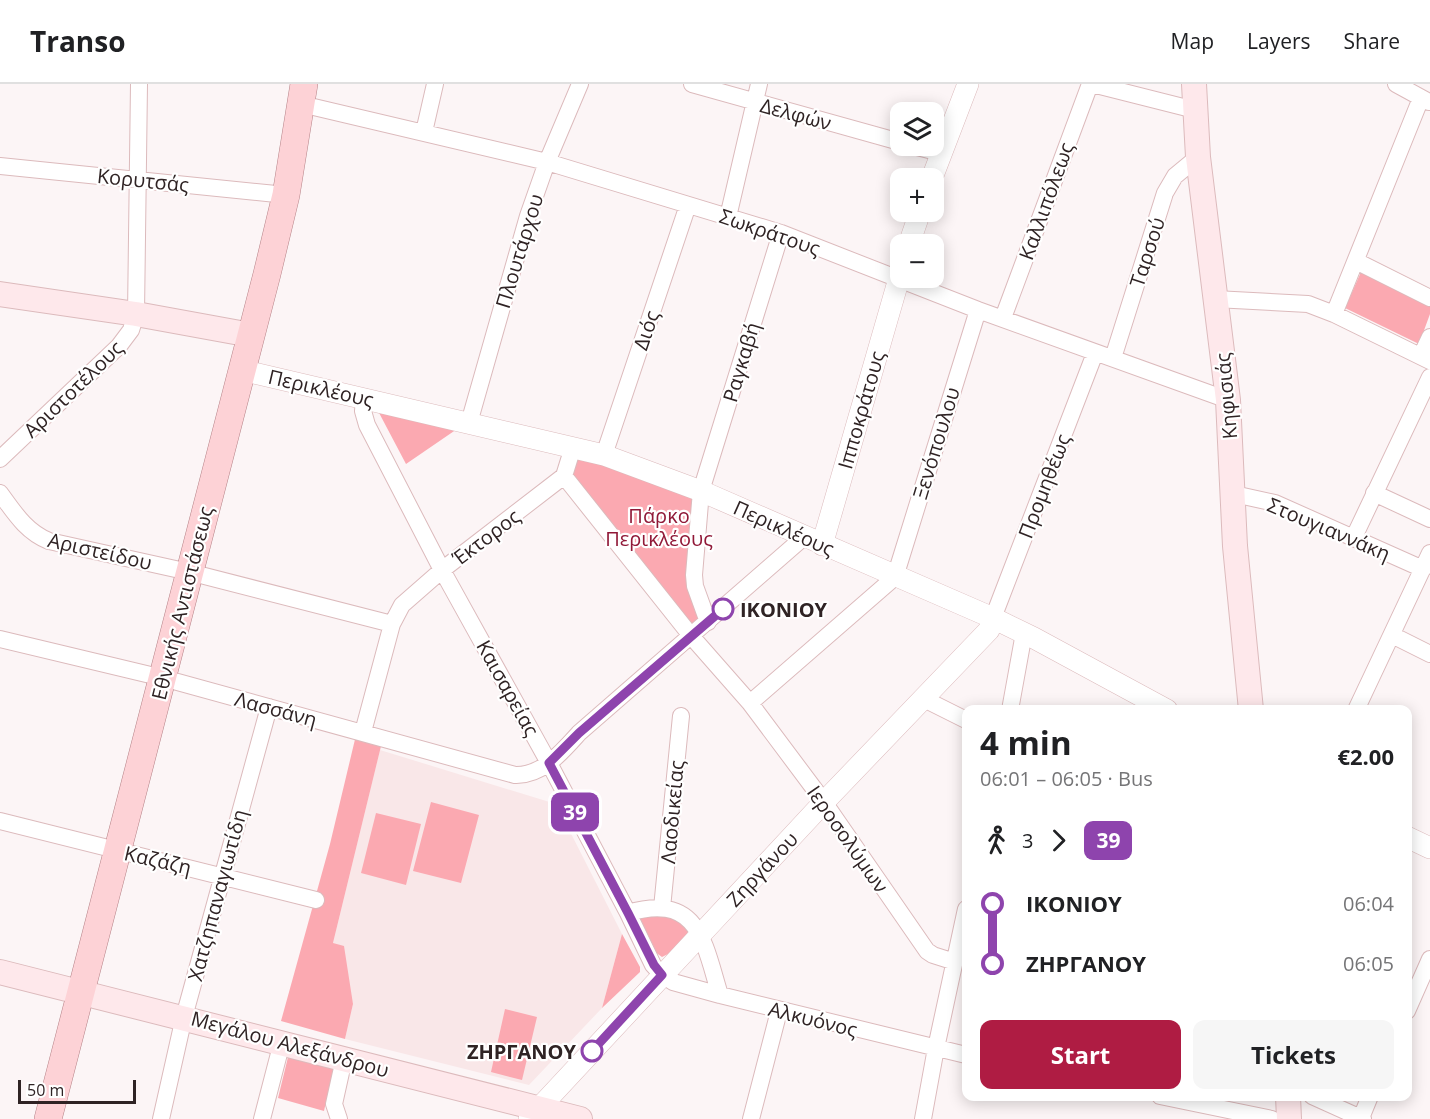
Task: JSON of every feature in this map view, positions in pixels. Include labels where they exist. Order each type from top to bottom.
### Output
[{"type":"main road","name":"Κηφισιάς","points":[[1194,84],[1198,157],[1228,400],[1235,546],[1251,705]]},
{"type":"main road","name":"Εθνικής Αντιστάσεως","points":[[48,1119],[119,851],[286,195],[302,94]]},
{"type":"main road","points":[[0,294],[136,314],[251,335]]},
{"type":"main road","name":"Μεγάλου Αλεξάνδρου","points":[[0,972],[282,1042],[534,1114],[580,1119]]},
{"type":"main road","points":[[1288,1101],[1289,1119]]},
{"type":"street","points":[[136,314],[139,84]]},
{"type":"street","points":[[424,132],[435,84]]},
{"type":"street","name":"Πλουτάρχου","points":[[469,423],[528,216],[547,162],[580,84]]},
{"type":"street","name":"Δελφών","points":[[692,84],[890,139]]},
{"type":"street","points":[[728,217],[759,84]]},
{"type":"street","points":[[944,145],[968,84]]},
{"type":"street","points":[[1091,84],[1195,110]]},
{"type":"street","name":"Καλλιπόλεως","points":[[1003,318],[1091,84]]},
{"type":"street","points":[[1334,314],[1426,100],[1396,84]]},
{"type":"street","name":"Σωκράτους","points":[[302,94],[424,132],[547,162],[781,233],[890,274]]},
{"type":"street","name":"Ταρσού","points":[[1113,358],[1165,193],[1175,176],[1198,157]]},
{"type":"street","name":"Κορυτσάς","points":[[0,166],[286,195]]},
{"type":"street","name":"Διός","points":[[604,455],[688,205]]},
{"type":"street","name":"Ραγκαβή","points":[[708,622],[693,575],[701,491],[781,233]]},
{"type":"street","points":[[1356,261],[1430,298]]},
{"type":"street","name":"Ιπποκράτους","points":[[813,541],[895,288]]},
{"type":"street","name":"Σωκράτους","points":[[925,288],[978,310],[1228,400]]},
{"type":"street","points":[[1215,299],[1302,303],[1334,314],[1426,358],[1430,337]]},
{"type":"street","name":"Ξενόπουλου","points":[[895,577],[978,310]]},
{"type":"street","name":"Αριστοτέλους","points":[[0,459],[119,346],[131,330],[136,314]]},
{"type":"street","name":"Προμηθέως","points":[[993,618],[1095,353]]},
{"type":"street","name":"Περικλέους","points":[[241,370],[604,455],[701,491],[993,618],[1158,705]]},
{"type":"street","points":[[1354,537],[1430,377]]},
{"type":"street","name":"Καισαρείας","points":[[363,398],[363,411],[367,425],[442,570],[549,763],[654,965],[662,975]]},
{"type":"street","points":[[573,447],[564,476],[692,636]]},
{"type":"street","name":"Έκτορος","points":[[363,732],[392,624],[398,610],[408,598],[442,570],[564,476]]},
{"type":"street","name":"Αριστείδου","points":[[0,493],[26,527],[49,541],[189,572],[392,624]]},
{"type":"street","points":[[1374,493],[1430,519]]},
{"type":"street","name":"Στουγιαννάκη","points":[[1233,494],[1275,503],[1423,569]]},
{"type":"street","points":[[549,763],[579,733],[708,622],[813,541]]},
{"type":"street","points":[[1358,705],[1430,553]]},
{"type":"street","points":[[750,703],[895,577]]},
{"type":"street","name":"Ζηργάνου","points":[[534,1114],[824,802],[988,630],[993,618]]},
{"type":"street","points":[[1011,705],[1024,633]]},
{"type":"street","points":[[1392,635],[1430,654]]},
{"type":"street","name":"Ιεροσολύμων","points":[[692,636],[750,703],[824,802],[927,951],[955,962]]},
{"type":"street","name":"Λασσάνη","points":[[0,639],[163,678],[515,775],[534,773],[549,763]]},
{"type":"street","points":[[924,699],[962,718]]},
{"type":"street","name":"Χατζηπαναγιωτίδη","points":[[161,1119],[184,1017],[269,707]]},
{"type":"street","name":"Λαοδικείας","points":[[662,908],[681,716]]},
{"type":"street","name":"Καζάζη","points":[[0,821],[316,900]]},
{"type":"street","points":[[1412,839],[1430,848]]},
{"type":"street","points":[[628,913],[648,907],[662,908],[674,911],[687,919],[701,934],[720,995]]},
{"type":"street","points":[[924,1119],[936,1048],[962,928]]},
{"type":"street","points":[[1412,1000],[1430,959]]},
{"type":"street","name":"Αλκυόνος","points":[[662,975],[673,982],[779,1011],[962,1054]]},
{"type":"street","points":[[751,1119],[779,1011]]},
{"type":"street","points":[[262,1119],[282,1042]]},
{"type":"street","points":[[339,1119],[334,1104],[344,1059]]},
{"type":"street","points":[[1184,1101],[1272,1119]]},
{"type":"street","points":[[1323,1101],[1362,1118],[1368,1101]]},
{"type":"shaded area","points":[[380,750],[556,804],[622,934],[602,1008],[529,1085],[345,1039],[353,1004],[333,943]]},
{"type":"green space","points":[[1361,272],[1430,306],[1430,314],[1419,344],[1345,308]]},
{"type":"green space","points":[[377,409],[460,427],[406,464]]},
{"type":"green space","name":"Πάρκο Περικλέους","points":[[577,452],[702,501],[701,621],[692,629],[569,475]]},
{"type":"green space","points":[[357,731],[383,738],[333,943],[344,946],[353,1004],[345,1039],[281,1021],[330,844]]},
{"type":"green space","points":[[431,802],[479,815],[461,883],[413,871]]},
{"type":"green space","points":[[376,813],[421,824],[406,885],[361,873]]},
{"type":"green space","points":[[664,914],[683,923],[688,934],[662,957],[655,952],[639,921],[641,916]]},
{"type":"green space","points":[[622,934],[640,967],[640,972],[602,1008]]},
{"type":"green space","points":[[505,1009],[537,1017],[522,1080],[491,1072]]},
{"type":"green space","points":[[290,1049],[335,1061],[324,1111],[278,1098]]},
{"type":"bus line","name":"39","points":[[592,1051],[662,975],[654,965],[549,763],[579,733],[723,609]]},
{"type":"place","name":"ΙΚΟΝΙΟΥ","points":[[723,609]]},
{"type":"place","name":"ΖΗΡΓΑΝΟΥ","points":[[592,1051]]}]
